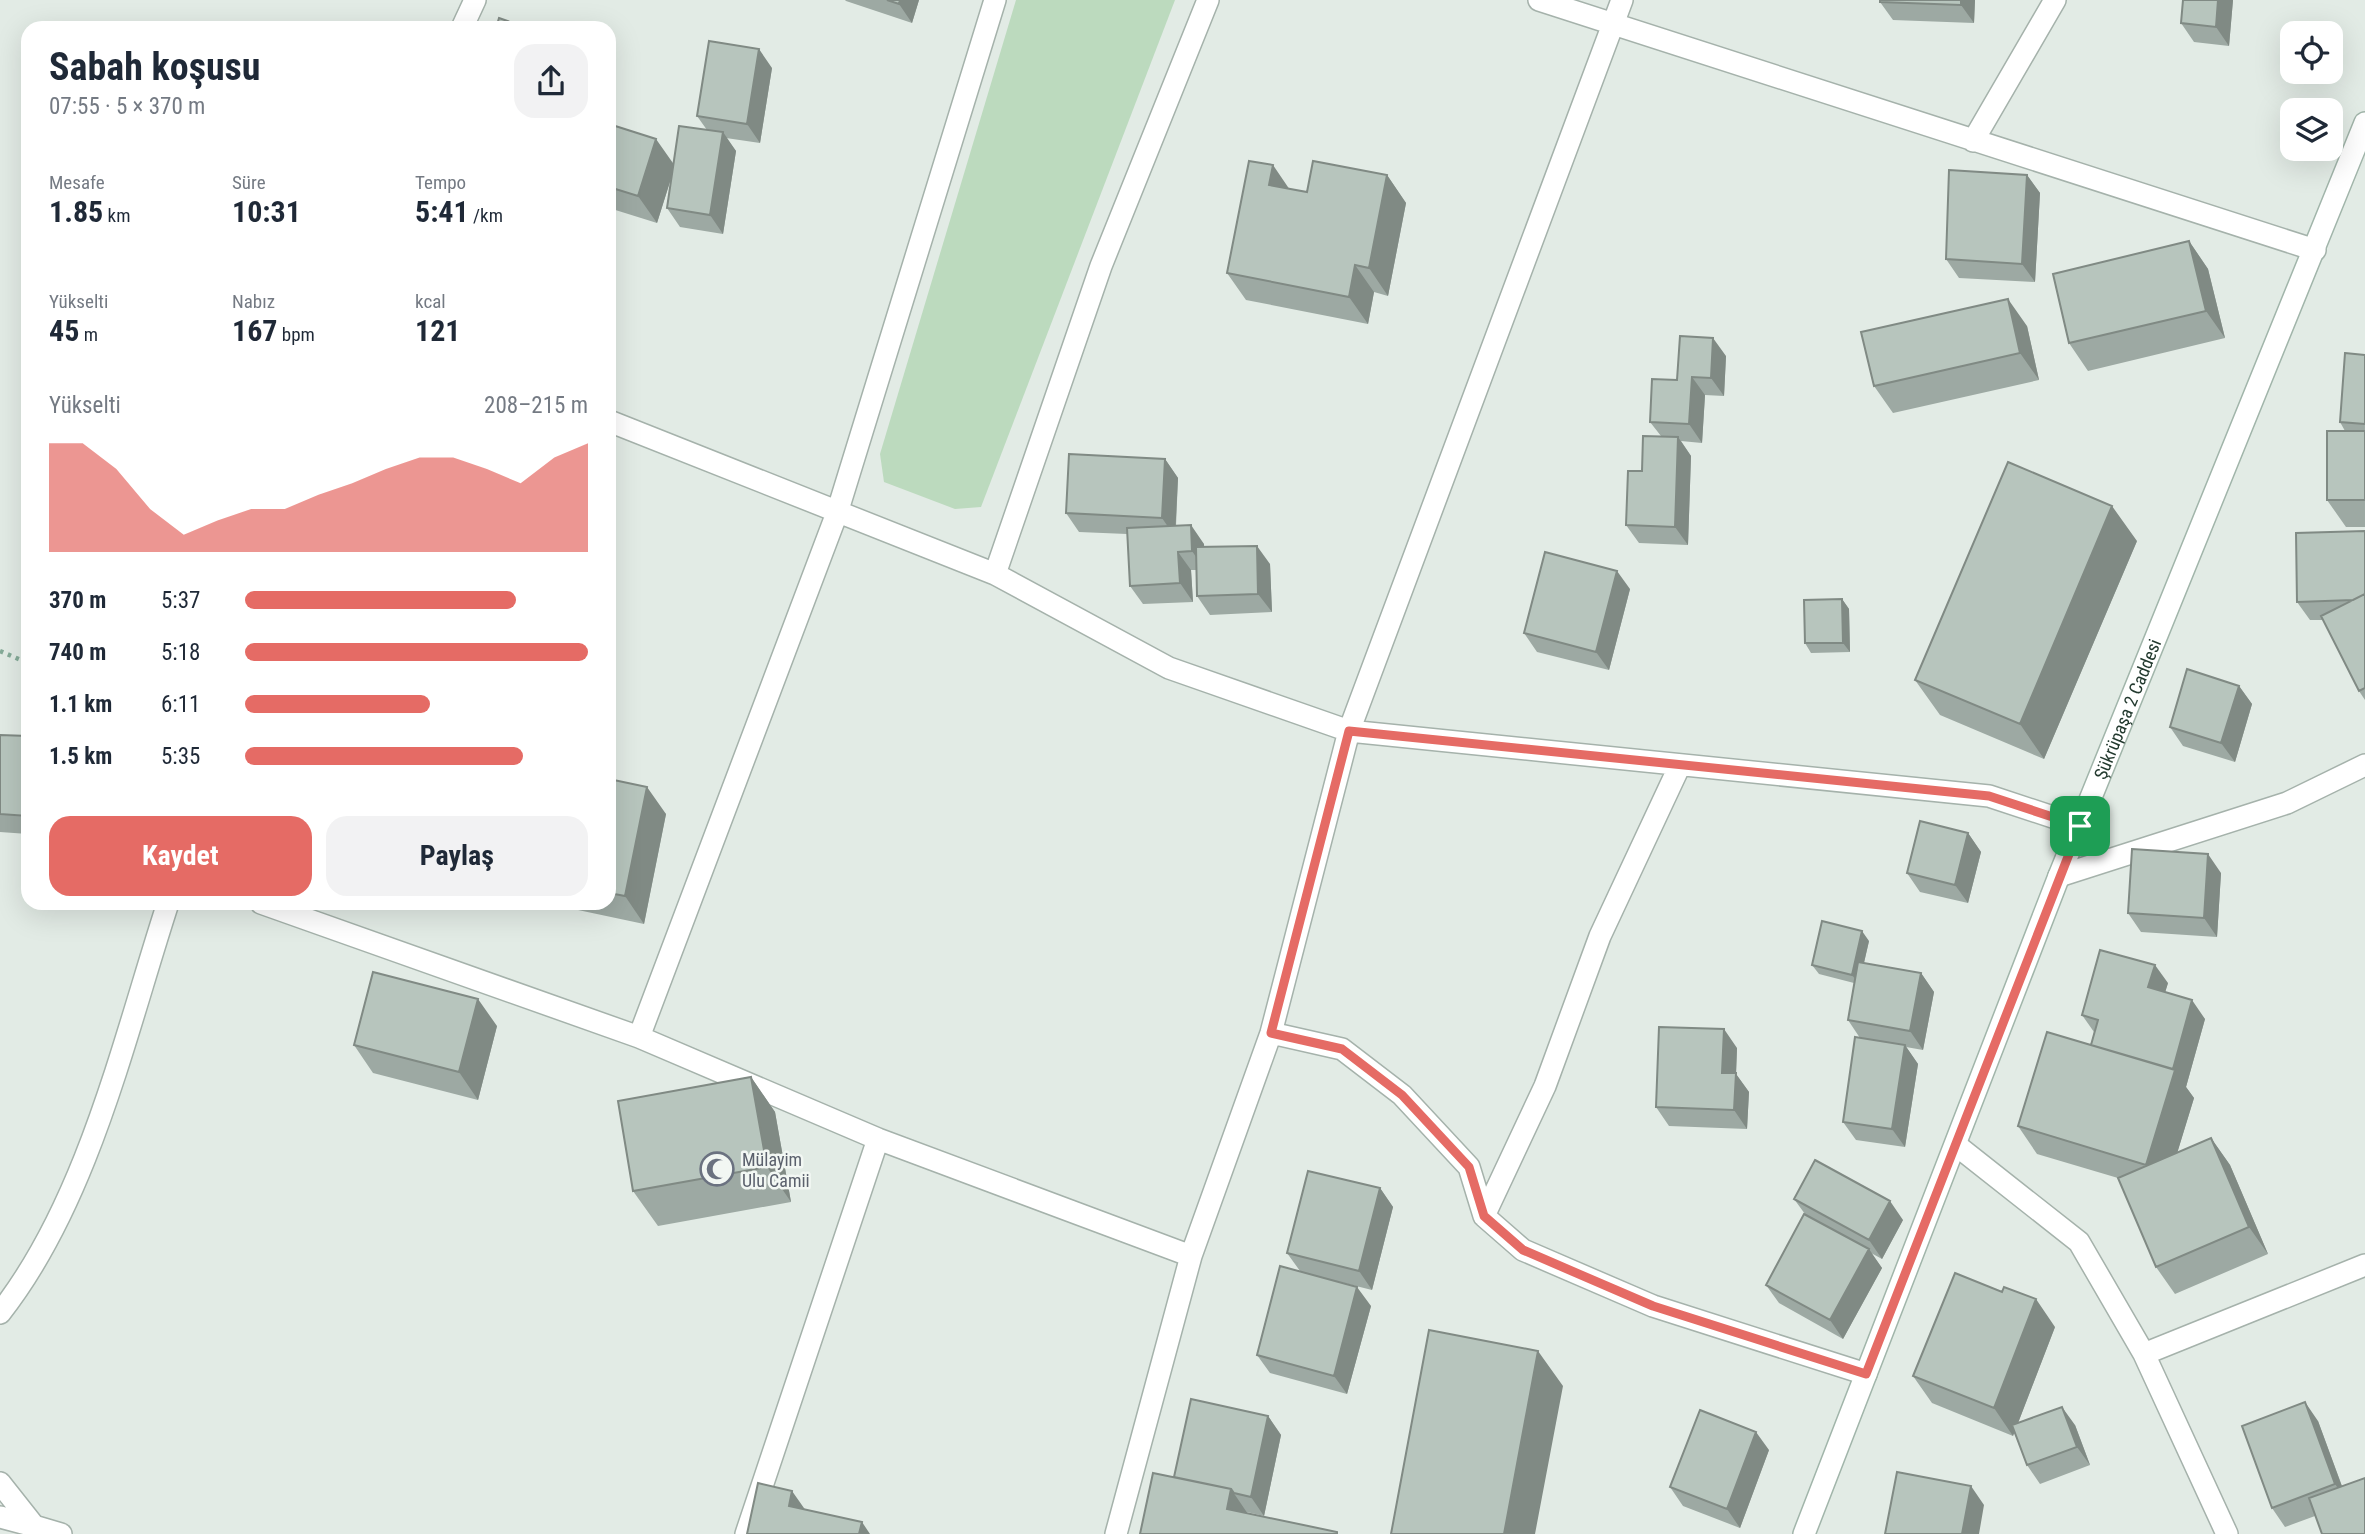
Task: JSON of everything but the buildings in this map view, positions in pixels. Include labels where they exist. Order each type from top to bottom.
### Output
[{"type":"street","points":[[465,21],[475,0]]},
{"type":"street","points":[[639,1037],[837,513],[995,0]]},
{"type":"street","points":[[995,574],[1101,266],[1208,0]]},
{"type":"street","points":[[1539,0],[1838,94],[1973,141],[2315,250]]},
{"type":"street","points":[[1116,1534],[1191,1255],[1271,1033],[1349,731],[1622,0]]},
{"type":"street","points":[[1973,141],[2055,0]]},
{"type":"street","name":"Şükrüpaşa 2 Caddesi","points":[[1804,1534],[2059,876],[2365,123]]},
{"type":"street","points":[[616,424],[995,574],[1170,668],[1349,731],[1989,796],[2080,826]]},
{"type":"street","points":[[1484,1216],[1545,1086],[1600,936],[1680,765]]},
{"type":"street","points":[[2059,876],[2287,803],[2365,765]]},
{"type":"street","points":[[0,1312],[22,1284],[79,1178],[166,910]]},
{"type":"street","points":[[281,910],[639,1037],[878,1139],[1191,1255]]},
{"type":"street","points":[[1271,1033],[1342,1049],[1402,1095],[1469,1167],[1484,1216],[1523,1250],[1653,1306],[1866,1374]]},
{"type":"street","points":[[746,1534],[878,1139]]},
{"type":"street","points":[[1956,1145],[2079,1242],[2144,1354],[2227,1534]]},
{"type":"street","points":[[2144,1354],[2365,1265]]},
{"type":"street","points":[[0,1483],[34,1526]]},
{"type":"street","points":[[0,1517],[61,1534]]},
{"type":"path","points":[[0,650],[21,660]]},
{"type":"green space","points":[[1016,0],[1175,0],[981,507],[955,509],[884,482],[880,454]]},
{"type":"place","name":"Mülayim Ulu Camii","points":[[717,1169]]},
{"type":"route","points":[[1349,731],[1989,796],[2080,826],[1866,1374],[1653,1306],[1523,1250],[1484,1216],[1469,1167],[1402,1095],[1342,1049],[1271,1033],[1349,731]]}]
